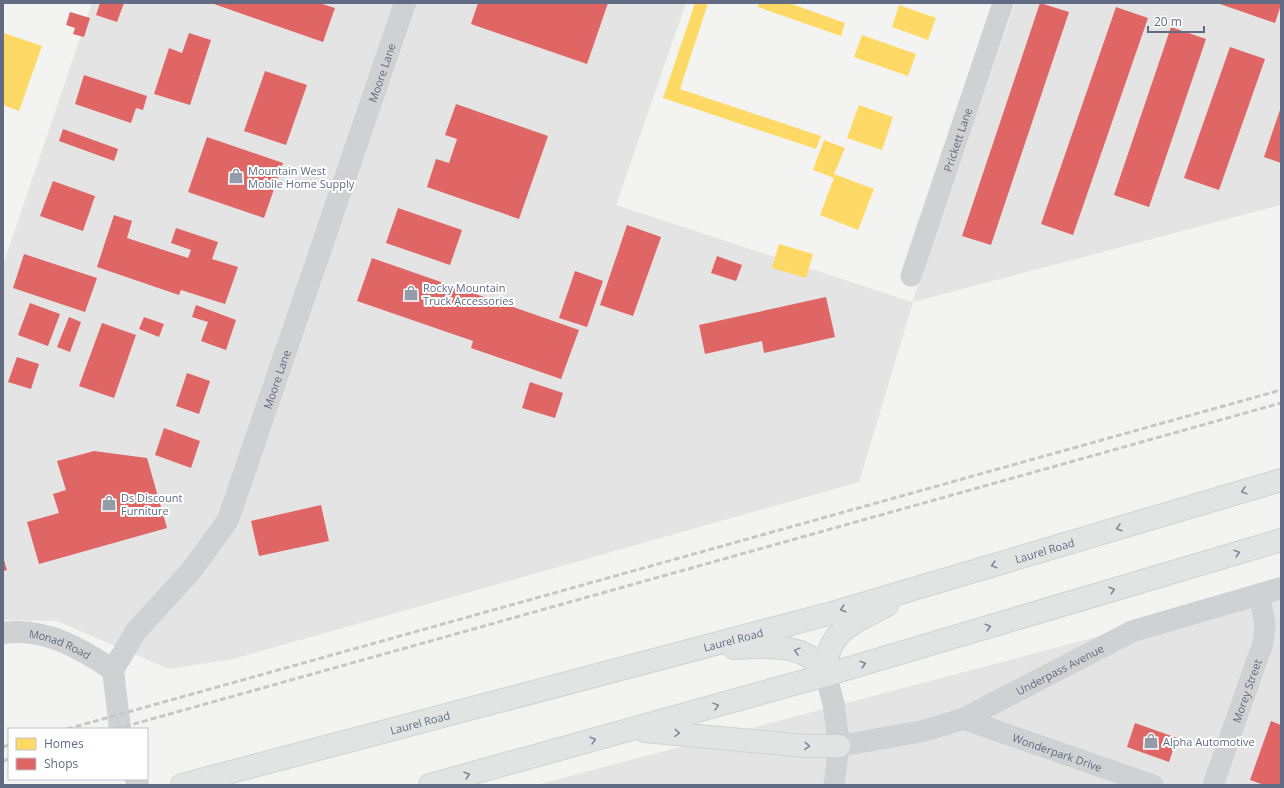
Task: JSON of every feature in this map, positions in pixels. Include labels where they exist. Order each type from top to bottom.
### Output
[{"type":"main road","name":"Laurel Road","points":[[182,785],[832,613],[1281,480]]},
{"type":"main road","points":[[430,785],[826,675],[1281,540]]},
{"type":"main road","points":[[826,675],[828,650],[835,637],[845,629],[922,586]]},
{"type":"main road","points":[[677,654],[741,647],[778,647],[803,652],[821,665],[826,675]]},
{"type":"main road","points":[[624,731],[690,734],[806,746],[839,746]]},
{"type":"street","name":"Moore Lane","points":[[113,670],[136,631],[191,571],[228,520],[405,3]]},
{"type":"street","name":"Prickett Lane","points":[[911,276],[1003,3]]},
{"type":"street","name":"Underpass Avenue","points":[[839,746],[916,733],[963,719],[1133,631],[1281,588]]},
{"type":"street","name":"Morey Street","points":[[1213,785],[1263,643],[1265,624],[1259,594]]},
{"type":"street","name":"Monad Road","points":[[3,632],[13,631],[46,635],[80,648],[113,670]]},
{"type":"street","points":[[113,670],[120,728]]},
{"type":"street","points":[[826,675],[834,706],[839,746],[834,785]]},
{"type":"street","name":"Wonderpark Drive","points":[[963,719],[1153,785]]},
{"type":"shaded area","points":[[92,3],[686,3],[616,205],[912,302],[1015,3],[1281,3],[1281,205],[913,302],[859,482],[233,659],[169,669],[57,621],[3,620],[3,265]]},
{"type":"shaded area","points":[[1281,588],[1281,785],[536,785],[1259,594]]},
{"type":"building: Homes","points":[[695,3],[708,3],[680,89],[821,136],[816,149],[663,98]]},
{"type":"building: Homes","points":[[759,3],[789,3],[845,23],[841,36],[758,7]]},
{"type":"building: Homes","points":[[899,5],[936,18],[928,40],[892,27]]},
{"type":"building: Homes","points":[[4,33],[42,46],[19,111],[3,105]]},
{"type":"building: Homes","points":[[862,35],[916,54],[908,76],[854,57]]},
{"type":"building: Homes","points":[[859,105],[893,117],[882,150],[847,138]]},
{"type":"building: Homes","points":[[824,140],[845,148],[834,174],[874,189],[858,230],[820,215],[834,178],[813,170]]},
{"type":"building: Homes","points":[[779,244],[813,254],[806,278],[772,268]]},
{"type":"building: Shops","points":[[100,3],[124,3],[117,22],[96,15]]},
{"type":"building: Shops","points":[[211,3],[319,3],[335,8],[323,42]]},
{"type":"building: Shops","points":[[478,3],[608,3],[587,64],[471,24]]},
{"type":"building: Shops","points":[[1040,3],[1069,12],[991,245],[962,236]]},
{"type":"building: Shops","points":[[1217,3],[1281,3],[1281,5],[1275,23]]},
{"type":"building: Shops","points":[[1116,7],[1148,18],[1073,235],[1041,224]]},
{"type":"building: Shops","points":[[70,12],[90,18],[84,37],[73,34],[75,28],[66,25]]},
{"type":"building: Shops","points":[[1171,27],[1206,39],[1149,207],[1114,195]]},
{"type":"building: Shops","points":[[189,33],[211,40],[190,105],[154,94],[169,48],[182,53]]},
{"type":"building: Shops","points":[[1230,47],[1265,59],[1219,190],[1184,178]]},
{"type":"building: Shops","points":[[265,71],[307,85],[286,145],[244,131]]},
{"type":"building: Shops","points":[[84,75],[147,96],[143,110],[136,108],[131,123],[75,104]]},
{"type":"building: Shops","points":[[456,104],[548,136],[519,219],[427,187],[436,159],[449,163],[457,139],[445,135]]},
{"type":"building: Shops","points":[[1281,107],[1281,163],[1264,157]]},
{"type":"building: Shops","points":[[63,129],[118,149],[114,161],[59,141]]},
{"type":"building: Shops","points":[[207,137],[283,163],[264,218],[188,192]]},
{"type":"building: Shops","points":[[53,181],[95,196],[83,231],[40,216]]},
{"type":"building: Shops","points":[[398,208],[462,230],[450,265],[386,243]]},
{"type":"building: Shops","points":[[114,215],[132,221],[127,238],[188,258],[191,250],[171,243],[176,228],[218,242],[212,259],[238,267],[225,304],[181,290],[179,295],[97,267]]},
{"type":"building: Shops","points":[[627,225],[661,237],[633,316],[600,305]]},
{"type":"building: Shops","points":[[24,254],[97,278],[85,312],[13,288]]},
{"type":"building: Shops","points":[[717,256],[742,265],[736,281],[711,273]]},
{"type":"building: Shops","points":[[372,258],[579,330],[561,379],[471,348],[473,341],[357,301]]},
{"type":"building: Shops","points":[[575,271],[603,281],[587,327],[559,318]]},
{"type":"building: Shops","points":[[826,297],[835,337],[764,353],[762,341],[705,354],[699,325]]},
{"type":"building: Shops","points":[[30,303],[60,314],[48,346],[18,335]]},
{"type":"building: Shops","points":[[196,305],[236,320],[226,350],[201,341],[208,322],[192,317]]},
{"type":"building: Shops","points":[[69,317],[81,322],[70,352],[57,347]]},
{"type":"building: Shops","points":[[144,317],[164,324],[159,337],[139,329]]},
{"type":"building: Shops","points":[[102,323],[136,335],[114,398],[79,386]]},
{"type":"building: Shops","points":[[17,357],[39,364],[31,389],[8,382]]},
{"type":"building: Shops","points":[[187,373],[210,381],[199,414],[176,406]]},
{"type":"building: Shops","points":[[530,382],[563,393],[555,418],[522,408]]},
{"type":"building: Shops","points":[[164,428],[200,441],[191,468],[155,455]]},
{"type":"building: Shops","points":[[94,451],[147,458],[167,528],[39,564],[27,522],[59,513],[53,494],[66,490],[57,461]]},
{"type":"building: Shops","points":[[321,505],[329,541],[259,556],[251,521]]},
{"type":"building: Shops","points":[[3,557],[7,570],[3,571]]},
{"type":"building: Shops","points":[[1271,721],[1281,725],[1281,785],[1264,785],[1250,780]]},
{"type":"building: Shops","points":[[1135,723],[1177,738],[1169,762],[1127,747]]},
{"type":"railway","points":[[71,728],[1281,390]]},
{"type":"railway","points":[[120,728],[1281,403]]},
{"type":"railway","points":[[3,747],[8,745]]},
{"type":"railway","points":[[3,761],[8,759]]},
{"type":"place","name":"Mountain West Mobile Home Supply","points":[[236,176]]},
{"type":"place","name":"Rocky Mountain Truck Accessories","points":[[411,293]]},
{"type":"place","name":"Ds Discount Furniture","points":[[109,503]]},
{"type":"place","name":"Alpha Automotive","points":[[1151,741]]}]
